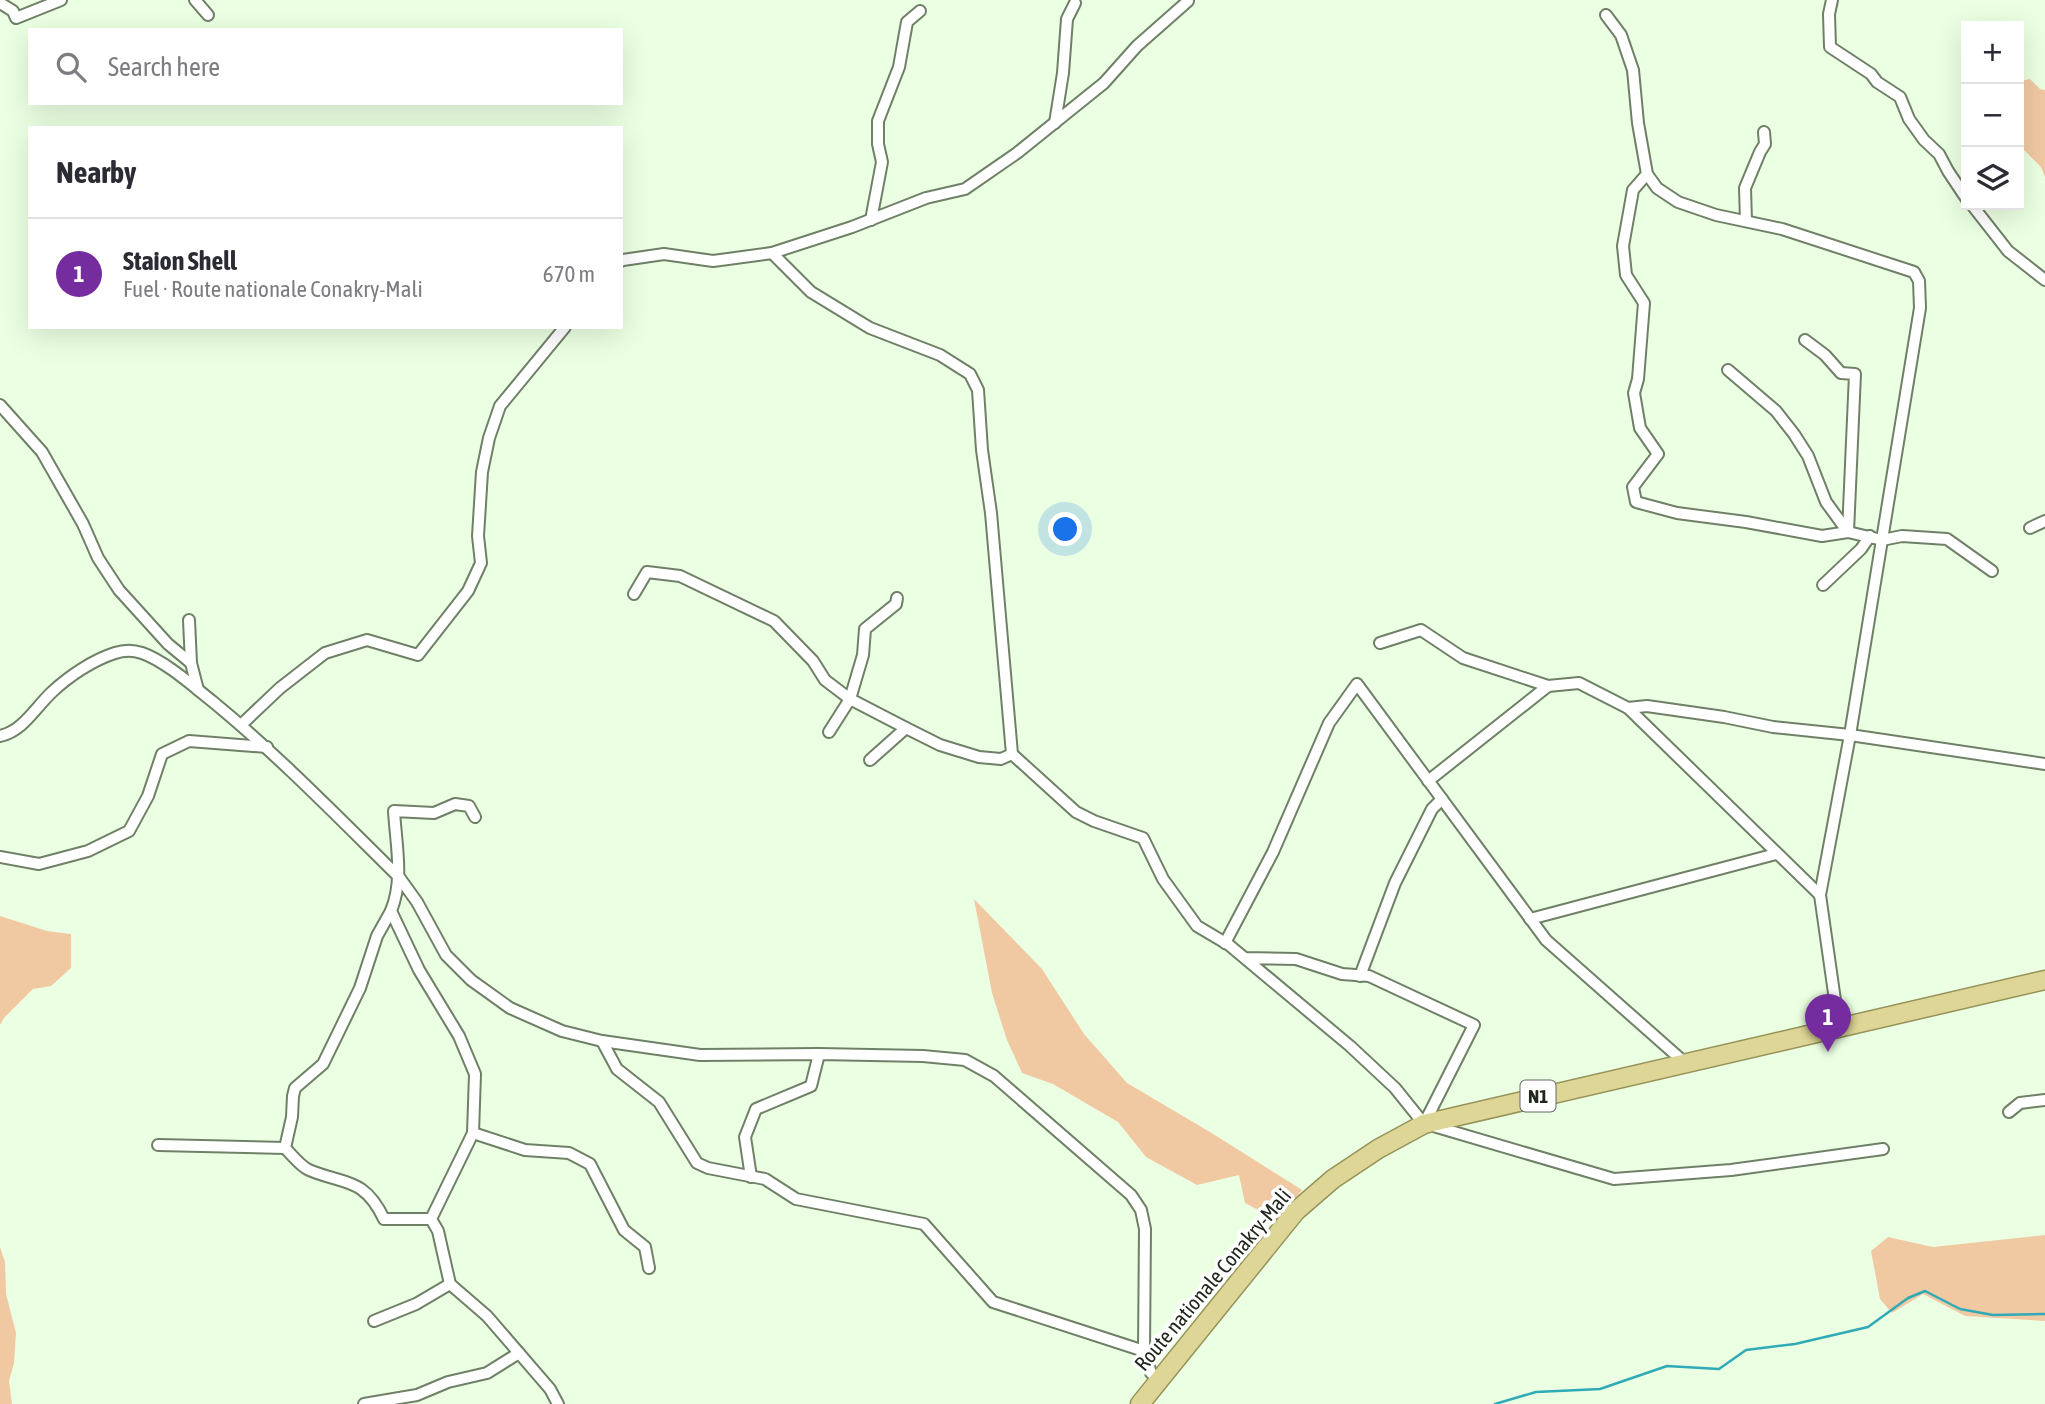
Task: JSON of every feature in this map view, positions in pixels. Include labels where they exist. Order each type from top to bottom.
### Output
[{"type":"highway","name":"Route nationale Conakry-Mali","points":[[1140,1404],[1296,1210],[1333,1179],[1378,1149],[1424,1124],[2045,980]]},
{"type":"street","points":[[4,3],[16,18],[61,0]]},
{"type":"street","points":[[195,0],[208,15]]},
{"type":"street","points":[[1832,0],[1829,14],[1830,47],[1900,97],[1909,119],[1924,140],[1939,154],[1961,190]]},
{"type":"street","points":[[623,260],[664,254],[713,261],[772,253],[871,220],[926,198],[965,189],[1017,153],[1104,83],[1137,46],[1188,1]]},
{"type":"street","points":[[1055,122],[1063,73],[1067,19],[1075,3]]},
{"type":"street","points":[[871,220],[882,162],[878,144],[878,121],[899,67],[907,22],[920,10]]},
{"type":"street","points":[[1606,15],[1621,34],[1633,70],[1638,124],[1647,174],[1657,188],[1678,202],[1716,215],[1782,229],[1914,272],[1919,281],[1920,307],[1850,735],[1820,895],[1839,1028]]},
{"type":"street","points":[[1746,221],[1745,188],[1765,144],[1764,132]]},
{"type":"street","points":[[1647,174],[1633,190],[1623,246],[1626,275],[1644,303],[1634,394],[1640,428],[1658,454],[1633,487],[1636,502],[1678,513],[1746,522],[1804,534],[1822,536],[1848,532],[1882,540],[1902,536],[1947,539],[1992,572]]},
{"type":"street","points":[[1976,210],[2008,251],[2045,280]]},
{"type":"street","points":[[772,253],[811,292],[870,328],[940,355],[970,374],[978,390],[1012,754],[1076,812],[1143,838],[1163,879],[1197,926],[1245,958],[1350,1046],[1395,1088],[1424,1124],[1614,1178],[1731,1170],[1883,1149]]},
{"type":"street","points":[[241,725],[280,688],[325,653],[367,640],[418,655],[468,590],[481,563],[478,536],[482,472],[489,438],[500,406],[563,329]]},
{"type":"street","points":[[1805,340],[1825,355],[1841,373],[1855,374],[1848,532]]},
{"type":"street","points":[[1728,370],[1776,411],[1794,434],[1808,456],[1826,502],[1848,532]]},
{"type":"street","points":[[0,405],[43,452],[83,524],[98,558],[118,590],[168,643],[191,663]]},
{"type":"street","points":[[2030,528],[2045,521]]},
{"type":"street","points":[[1823,585],[1861,549],[1870,536]]},
{"type":"street","points":[[634,594],[647,572],[680,576],[774,621],[813,661],[825,680],[850,699],[940,745],[979,757],[1001,759],[1012,754]]},
{"type":"street","points":[[829,732],[850,699],[863,655],[865,629],[896,604],[897,598]]},
{"type":"street","points":[[189,620],[191,663],[198,690]]},
{"type":"street","points":[[1380,643],[1421,630],[1463,658],[1548,686],[1579,683],[1628,708],[1820,895]]},
{"type":"street","points":[[0,736],[15,732],[52,692],[75,674],[114,653],[127,650],[142,653],[198,690],[267,747],[399,877],[417,902],[446,955],[471,980],[510,1008],[562,1031],[603,1041],[700,1055],[923,1056],[965,1060],[994,1076],[1131,1195],[1141,1210],[1145,1229],[1144,1351],[1152,1373],[1159,1379]]},
{"type":"street","points":[[1225,943],[1273,852],[1329,723],[1357,684],[1546,940],[1684,1062]]},
{"type":"street","points":[[1428,781],[1548,686]]},
{"type":"street","points":[[1628,708],[1647,706],[1773,727],[1850,735],[2045,764]]},
{"type":"street","points":[[870,760],[906,728]]},
{"type":"street","points":[[0,857],[39,864],[88,851],[129,831],[148,796],[162,754],[189,741],[267,747]]},
{"type":"street","points":[[1360,976],[1395,883],[1432,809],[1442,799]]},
{"type":"street","points":[[285,1148],[295,1088],[323,1064],[360,988],[377,936],[397,896],[399,877],[394,811],[434,813],[455,804],[469,806],[475,817]]},
{"type":"street","points":[[1530,919],[1776,854]]},
{"type":"street","points":[[391,911],[419,970],[458,1036],[475,1074],[473,1133],[431,1219]]},
{"type":"street","points":[[1245,958],[1296,959],[1342,974],[1369,976],[1474,1025],[1424,1124]]},
{"type":"street","points":[[603,1041],[617,1069],[659,1102],[697,1163],[708,1168],[765,1180],[796,1199],[924,1224],[993,1302],[1144,1351]]},
{"type":"street","points":[[751,1177],[745,1137],[756,1109],[811,1086],[819,1054]]},
{"type":"street","points":[[2009,1112],[2020,1103],[2045,1100]]},
{"type":"street","points":[[473,1133],[525,1150],[569,1153],[590,1164],[624,1230],[645,1247],[649,1268]]},
{"type":"street","points":[[158,1145],[285,1148],[306,1169],[351,1182],[375,1200],[384,1219],[431,1219]]},
{"type":"street","points":[[431,1219],[438,1231],[450,1284],[487,1316],[550,1388],[558,1404]]},
{"type":"street","points":[[374,1321],[416,1304],[450,1284]]},
{"type":"street","points":[[364,1404],[417,1395],[448,1382],[487,1373],[519,1353]]},
{"type":"shaded area","points":[[2030,79],[2040,89],[2045,90],[2045,177],[2041,167],[2024,150],[2024,80]]},
{"type":"shaded area","points":[[974,899],[1042,969],[1084,1034],[1127,1083],[1302,1190],[1277,1220],[1245,1203],[1239,1175],[1197,1185],[1146,1157],[1118,1122],[1053,1084],[1022,1073],[1007,1040],[992,993]]},
{"type":"shaded area","points":[[0,916],[47,931],[71,934],[71,968],[51,986],[33,989],[0,1025]]},
{"type":"shaded area","points":[[2045,1235],[2045,1321],[1965,1316],[1923,1294],[1892,1313],[1880,1299],[1871,1251],[1888,1237],[1933,1247]]},
{"type":"shaded area","points":[[0,1247],[5,1262],[6,1294],[16,1333],[14,1363],[9,1381],[12,1404],[0,1404]]},
{"type":"waterway","points":[[1495,1404],[1536,1392],[1600,1389],[1667,1366],[1719,1369],[1746,1350],[1795,1344],[1868,1327],[1908,1298],[1925,1291],[1960,1309],[1993,1315],[2045,1314]]},
{"type":"place","name":"Staion Shell","points":[[1828,1052]]}]
